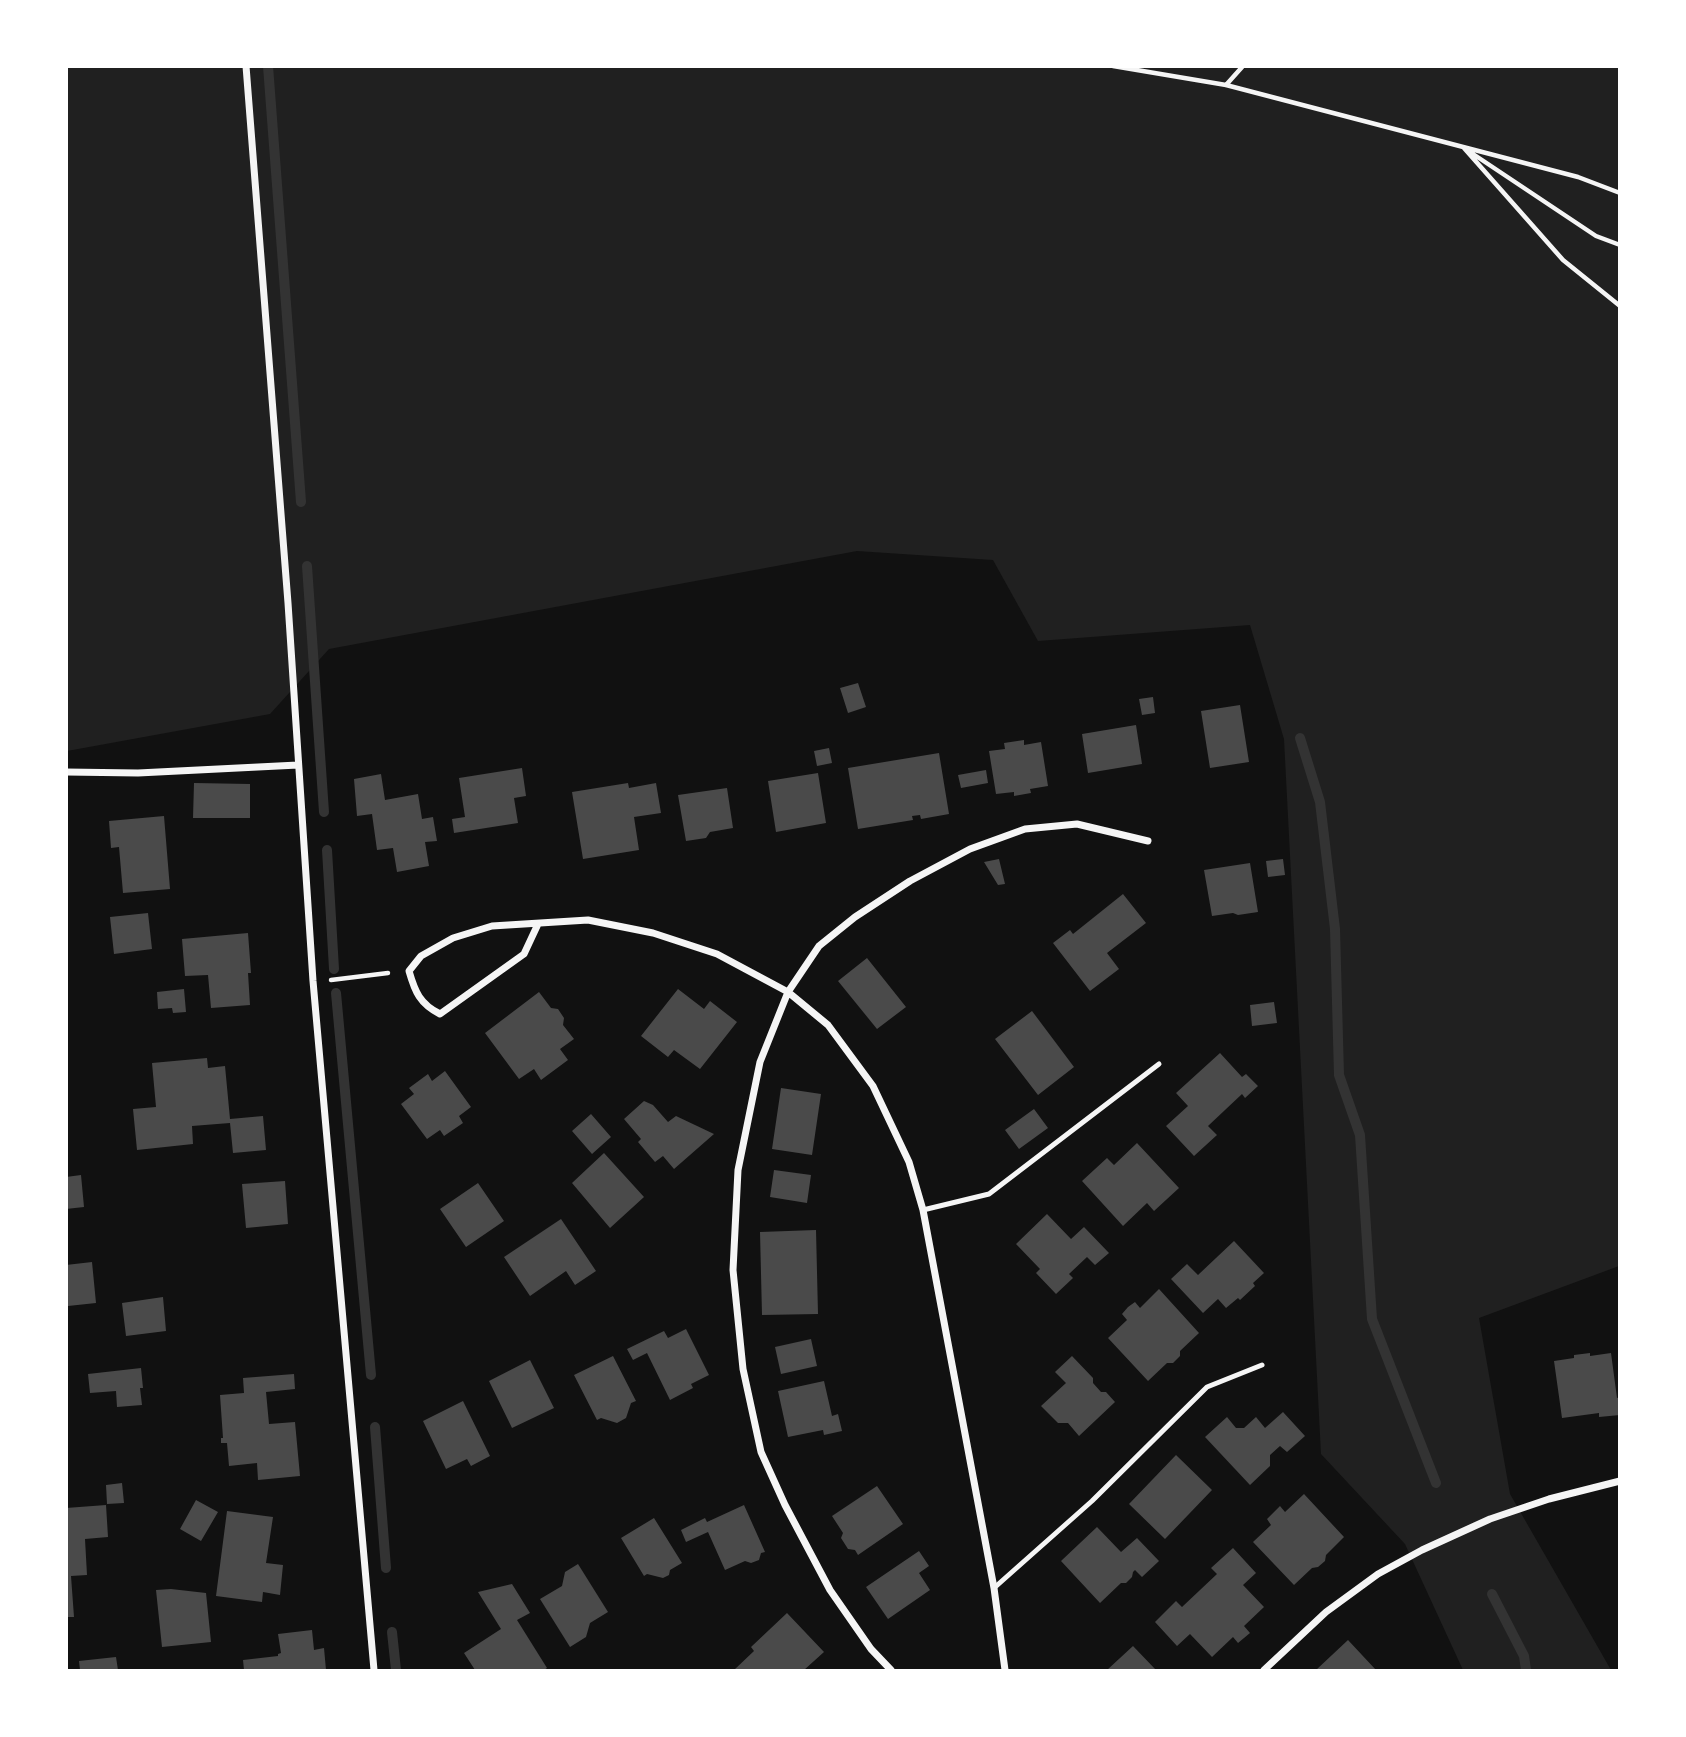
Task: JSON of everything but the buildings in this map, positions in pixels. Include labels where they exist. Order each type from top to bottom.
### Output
[{"type":"street","points":[[246,66],[289,617],[313,981],[374,1671]]},
{"type":"street","points":[[66,772],[138,773],[298,765]]},
{"type":"street","points":[[891,1671],[831,1590],[761,1452],[743,1368],[733,1270],[738,1170],[760,1062],[788,992],[820,946],[855,916],[910,881],[970,849],[1025,829],[1077,824],[1148,841]]},
{"type":"street","points":[[538,924],[524,954],[440,1014],[428,1007],[415,991],[409,971],[421,956],[453,938],[492,926],[588,920],[653,933],[717,954],[788,992],[828,1025],[873,1086],[909,1162],[923,1210],[994,1588],[1005,1671]]},
{"type":"street","points":[[1264,1671],[1326,1612],[1378,1574],[1422,1550],[1490,1519],[1549,1499],[1619,1481]]},
{"type":"lane","points":[[923,1210],[989,1194],[1158,1065]]},
{"type":"lane","points":[[994,1588],[1092,1501],[1207,1387],[1262,1365]]},
{"type":"path","points":[[1113,66],[1226,85],[1578,177],[1619,193]]},
{"type":"path","points":[[1226,85],[1243,66]]},
{"type":"path","points":[[1464,148],[1596,236],[1619,245]]},
{"type":"path","points":[[1464,148],[1563,260],[1619,306]]},
{"type":"path","points":[[355,977],[409,971]]},
{"type":"shaded area","points":[[67,67],[1619,67],[1619,1266],[1479,1318],[1510,1494],[1611,1670],[1463,1670],[1405,1544],[1321,1454],[1284,739],[1250,625],[1038,641],[993,560],[857,551],[329,649],[270,714],[67,751]]},
{"type":"waterway","points":[[268,66],[301,502]]},
{"type":"waterway","points":[[307,566],[324,812]]},
{"type":"waterway","points":[[1300,738],[1320,802],[1335,929],[1339,1075],[1360,1135],[1372,1319],[1436,1483]]},
{"type":"waterway","points":[[327,850],[334,969]]},
{"type":"waterway","points":[[336,993],[371,1375]]},
{"type":"waterway","points":[[375,1427],[386,1568]]},
{"type":"waterway","points":[[1492,1594],[1524,1656],[1526,1670]]},
{"type":"waterway","points":[[392,1632],[396,1670]]}]
